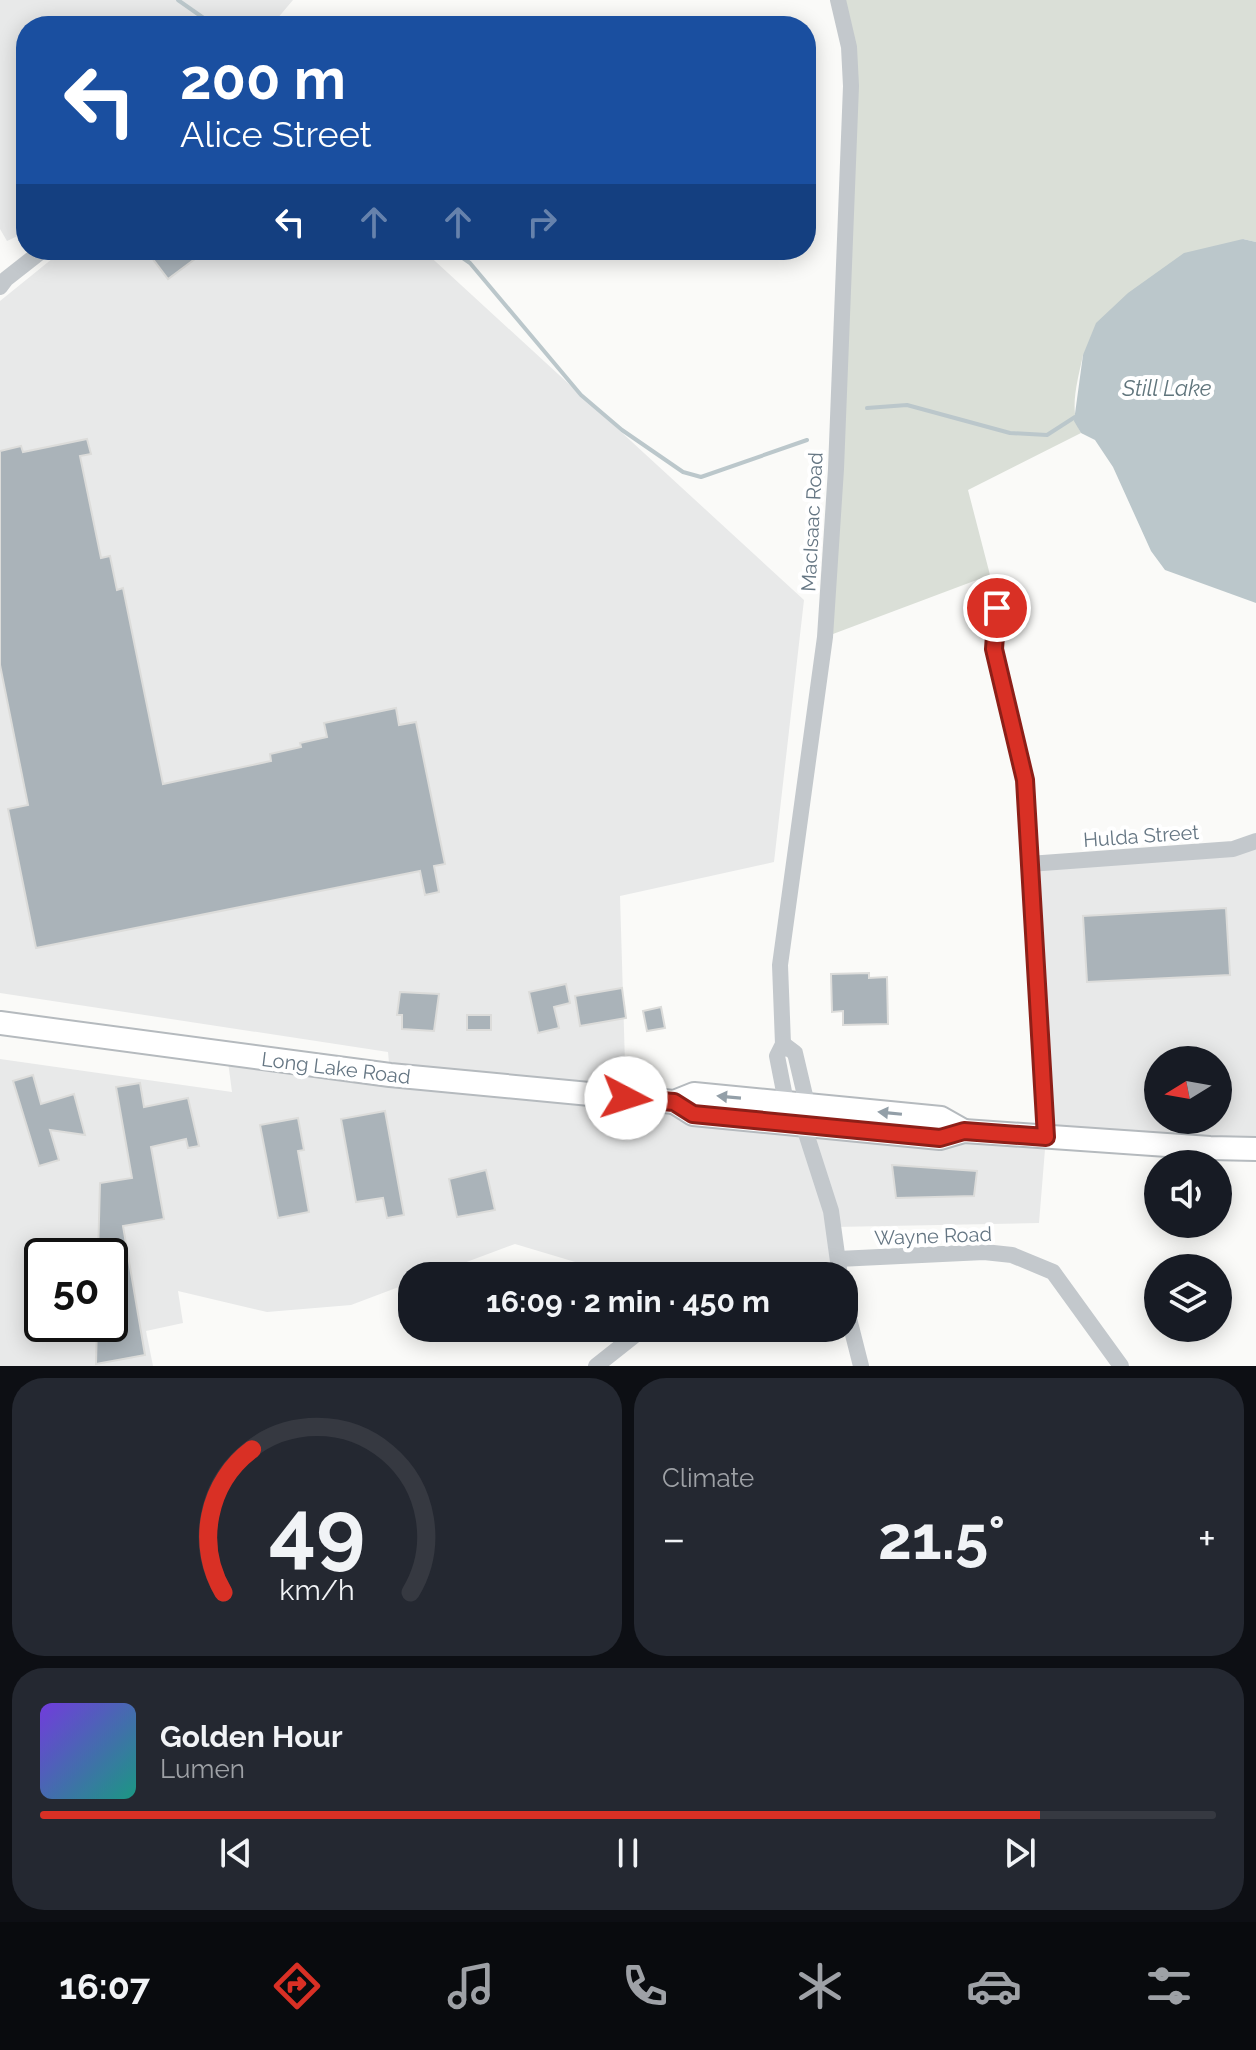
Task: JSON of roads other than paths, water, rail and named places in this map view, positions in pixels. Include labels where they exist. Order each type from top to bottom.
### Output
[{"type":"main road","name":"Long Lake Road","points":[[0,1023],[390,1075],[674,1102],[693,1114],[798,1110],[941,1118],[964,1131],[1256,1149]]},
{"type":"street","name":"MacIsaac Road","points":[[838,0],[849,47],[851,86],[836,469],[825,637],[780,965],[783,1044],[795,1053],[798,1110],[831,1211],[838,1262]]},
{"type":"street","points":[[2,281],[30,260]]},
{"type":"street","points":[[997,608],[994,649],[1025,780],[1046,1137]]},
{"type":"street","name":"Hulda Street","points":[[1029,864],[1233,849],[1256,841]]},
{"type":"street","name":"Wayne Road","points":[[858,1266],[984,1252],[1012,1255],[1053,1272],[1121,1366]]},
{"type":"street","points":[[596,1366],[626,1342]]},
{"type":"street","points":[[855,1342],[861,1366]]},
{"type":"water","name":"Still Lake","points":[[1243,239],[1256,242],[1256,603],[1165,570],[1151,551],[1113,467],[1095,440],[1081,433],[1074,421],[1083,355],[1096,323],[1128,293],[1184,253]]},
{"type":"waterway","points":[[178,0],[201,16]]},
{"type":"waterway","points":[[466,260],[581,395],[622,430],[683,472],[701,477],[807,440]]},
{"type":"waterway","points":[[867,408],[907,405],[1010,433],[1047,435],[1075,417]]}]
